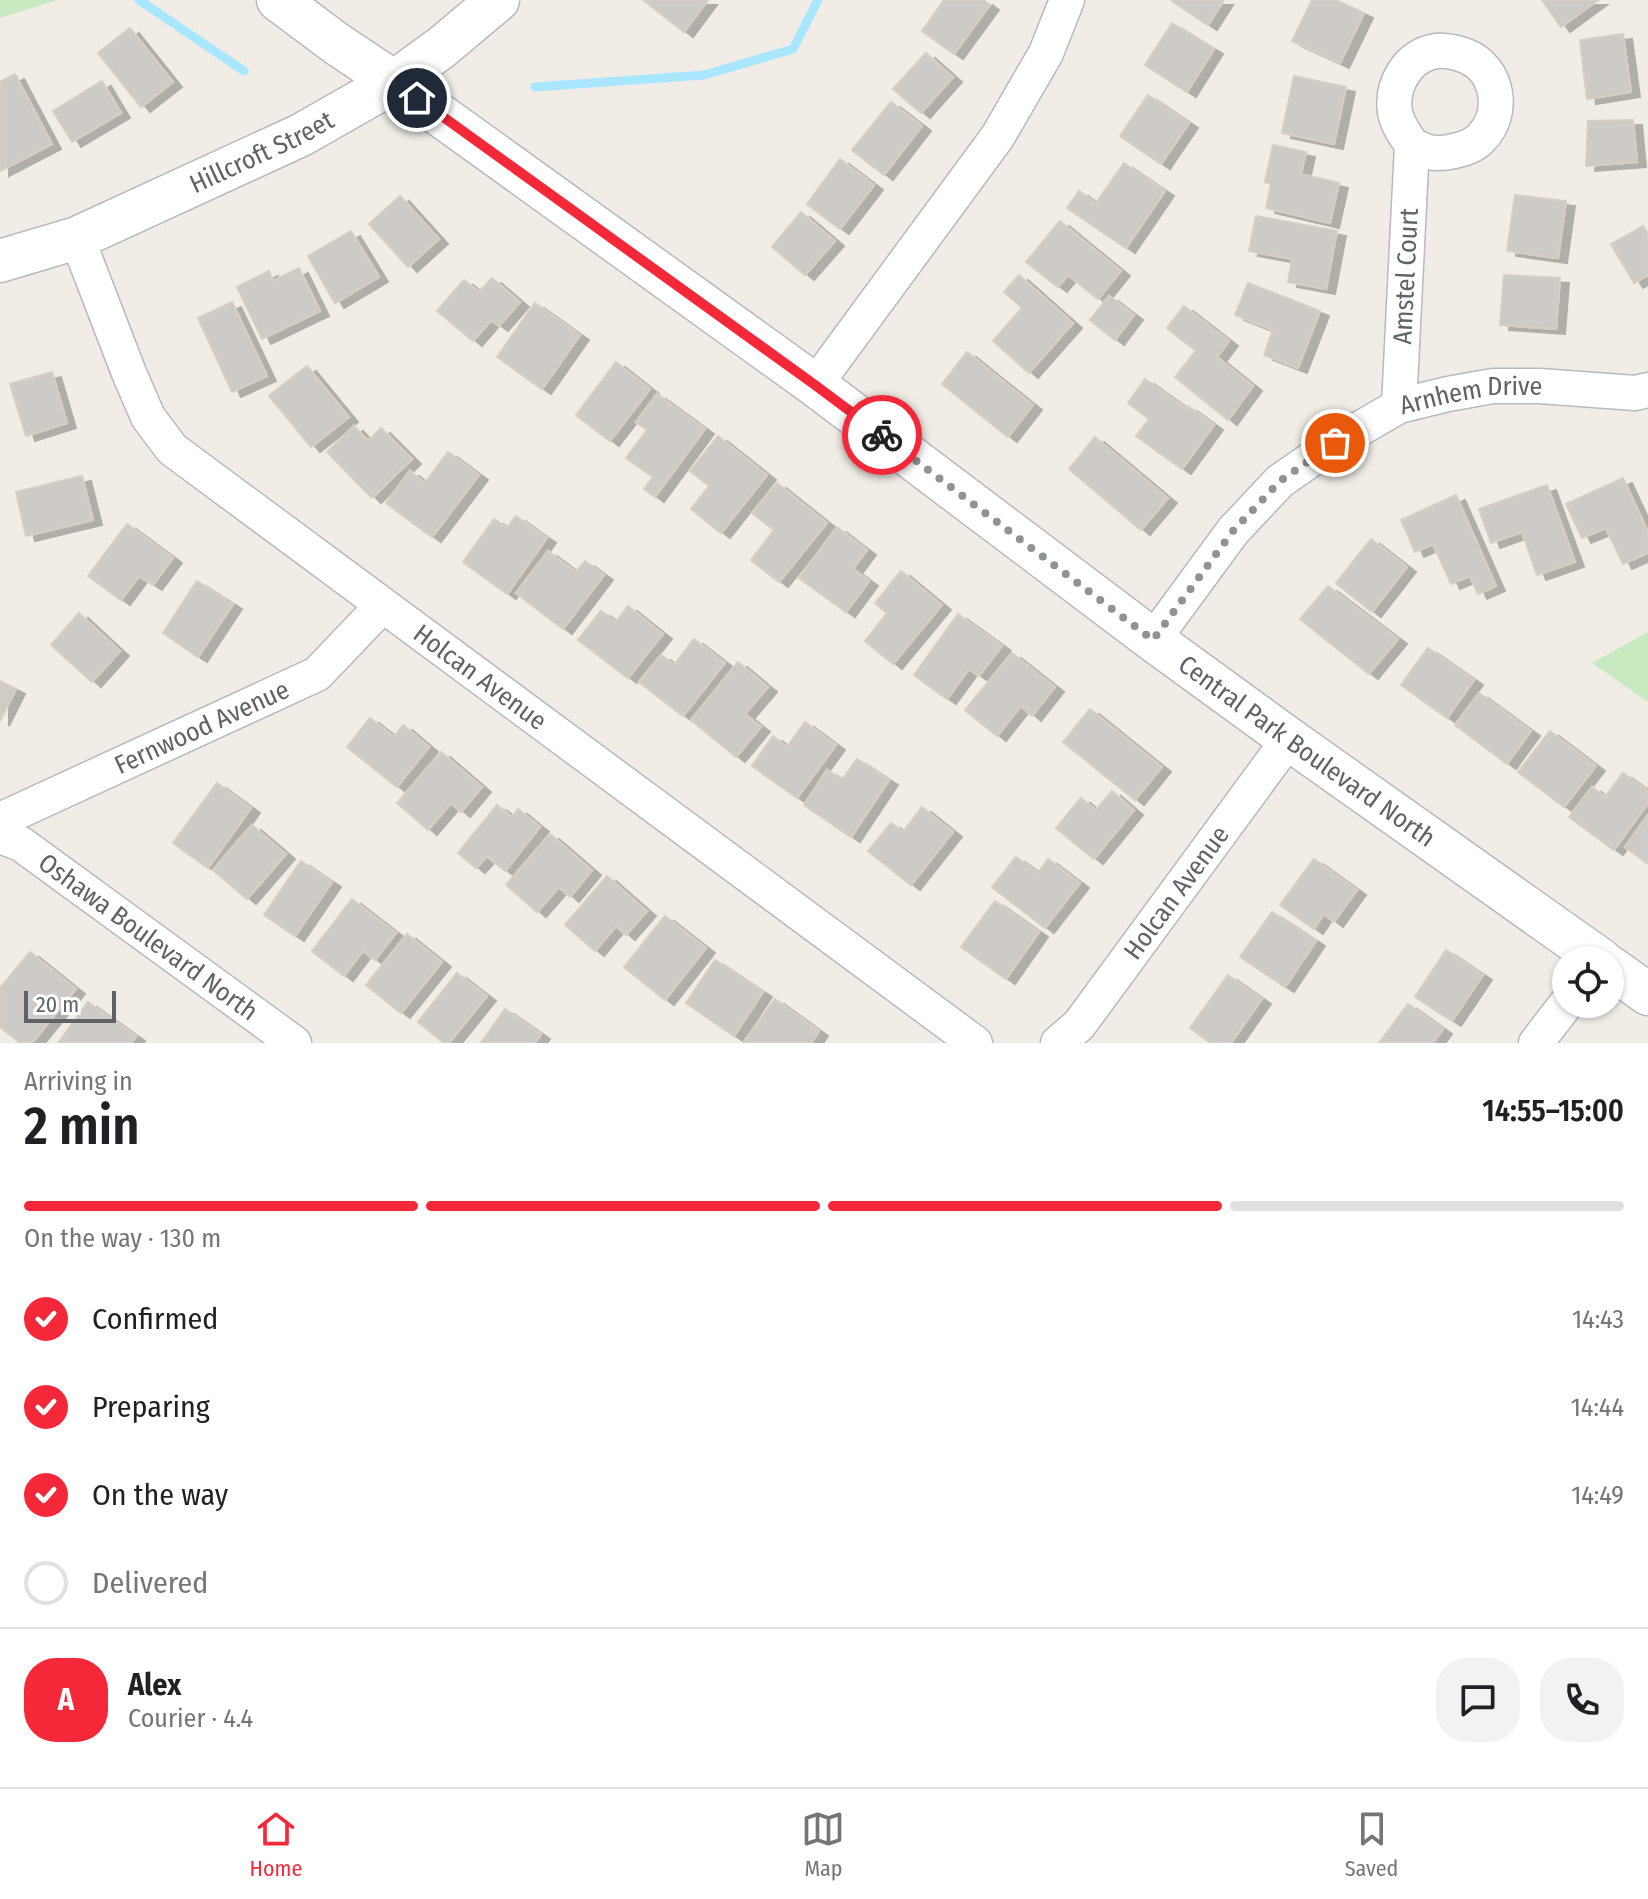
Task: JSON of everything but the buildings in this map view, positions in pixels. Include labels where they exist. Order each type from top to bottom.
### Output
[{"type":"street","name":"Central Park Boulevard North","points":[[278,0],[815,385],[1153,640],[1580,946]]},
{"type":"street","name":"Hillcroft Street","points":[[0,261],[77,238],[301,135],[394,82],[498,0]]},
{"type":"street","points":[[815,385],[998,136],[1046,53],[1067,0]]},
{"type":"street","name":"Amstel Court","points":[[1399,406],[1412,145]]},
{"type":"street","name":"Holcan Avenue","points":[[77,238],[148,417],[172,449],[975,1043]]},
{"type":"street","name":"Arnhem Drive","points":[[1153,640],[1233,531],[1280,481],[1335,443],[1399,406],[1493,386],[1635,393],[1648,390]]},
{"type":"street","name":"Fernwood Avenue","points":[[0,820],[317,674],[382,606]]},
{"type":"street","name":"Holcan Avenue","points":[[1058,1043],[1079,1025],[1289,739]]},
{"type":"street","name":"Oshawa Boulevard North","points":[[0,836],[21,844],[294,1043]]},
{"type":"street","points":[[1624,977],[1648,994]]},
{"type":"street","points":[[1536,1043],[1555,1018]]},
{"type":"green space","points":[[0,0],[58,0],[0,18]]},
{"type":"green space","points":[[1648,632],[1648,702],[1592,663]]},
{"type":"waterway","points":[[139,0],[244,71]]},
{"type":"waterway","points":[[535,87],[704,75],[793,49],[818,0]]},
{"type":"way so far","points":[[882,435],[1153,640],[1233,531],[1280,481],[1335,443]]},
{"type":"route","points":[[417,98],[882,435]]}]
